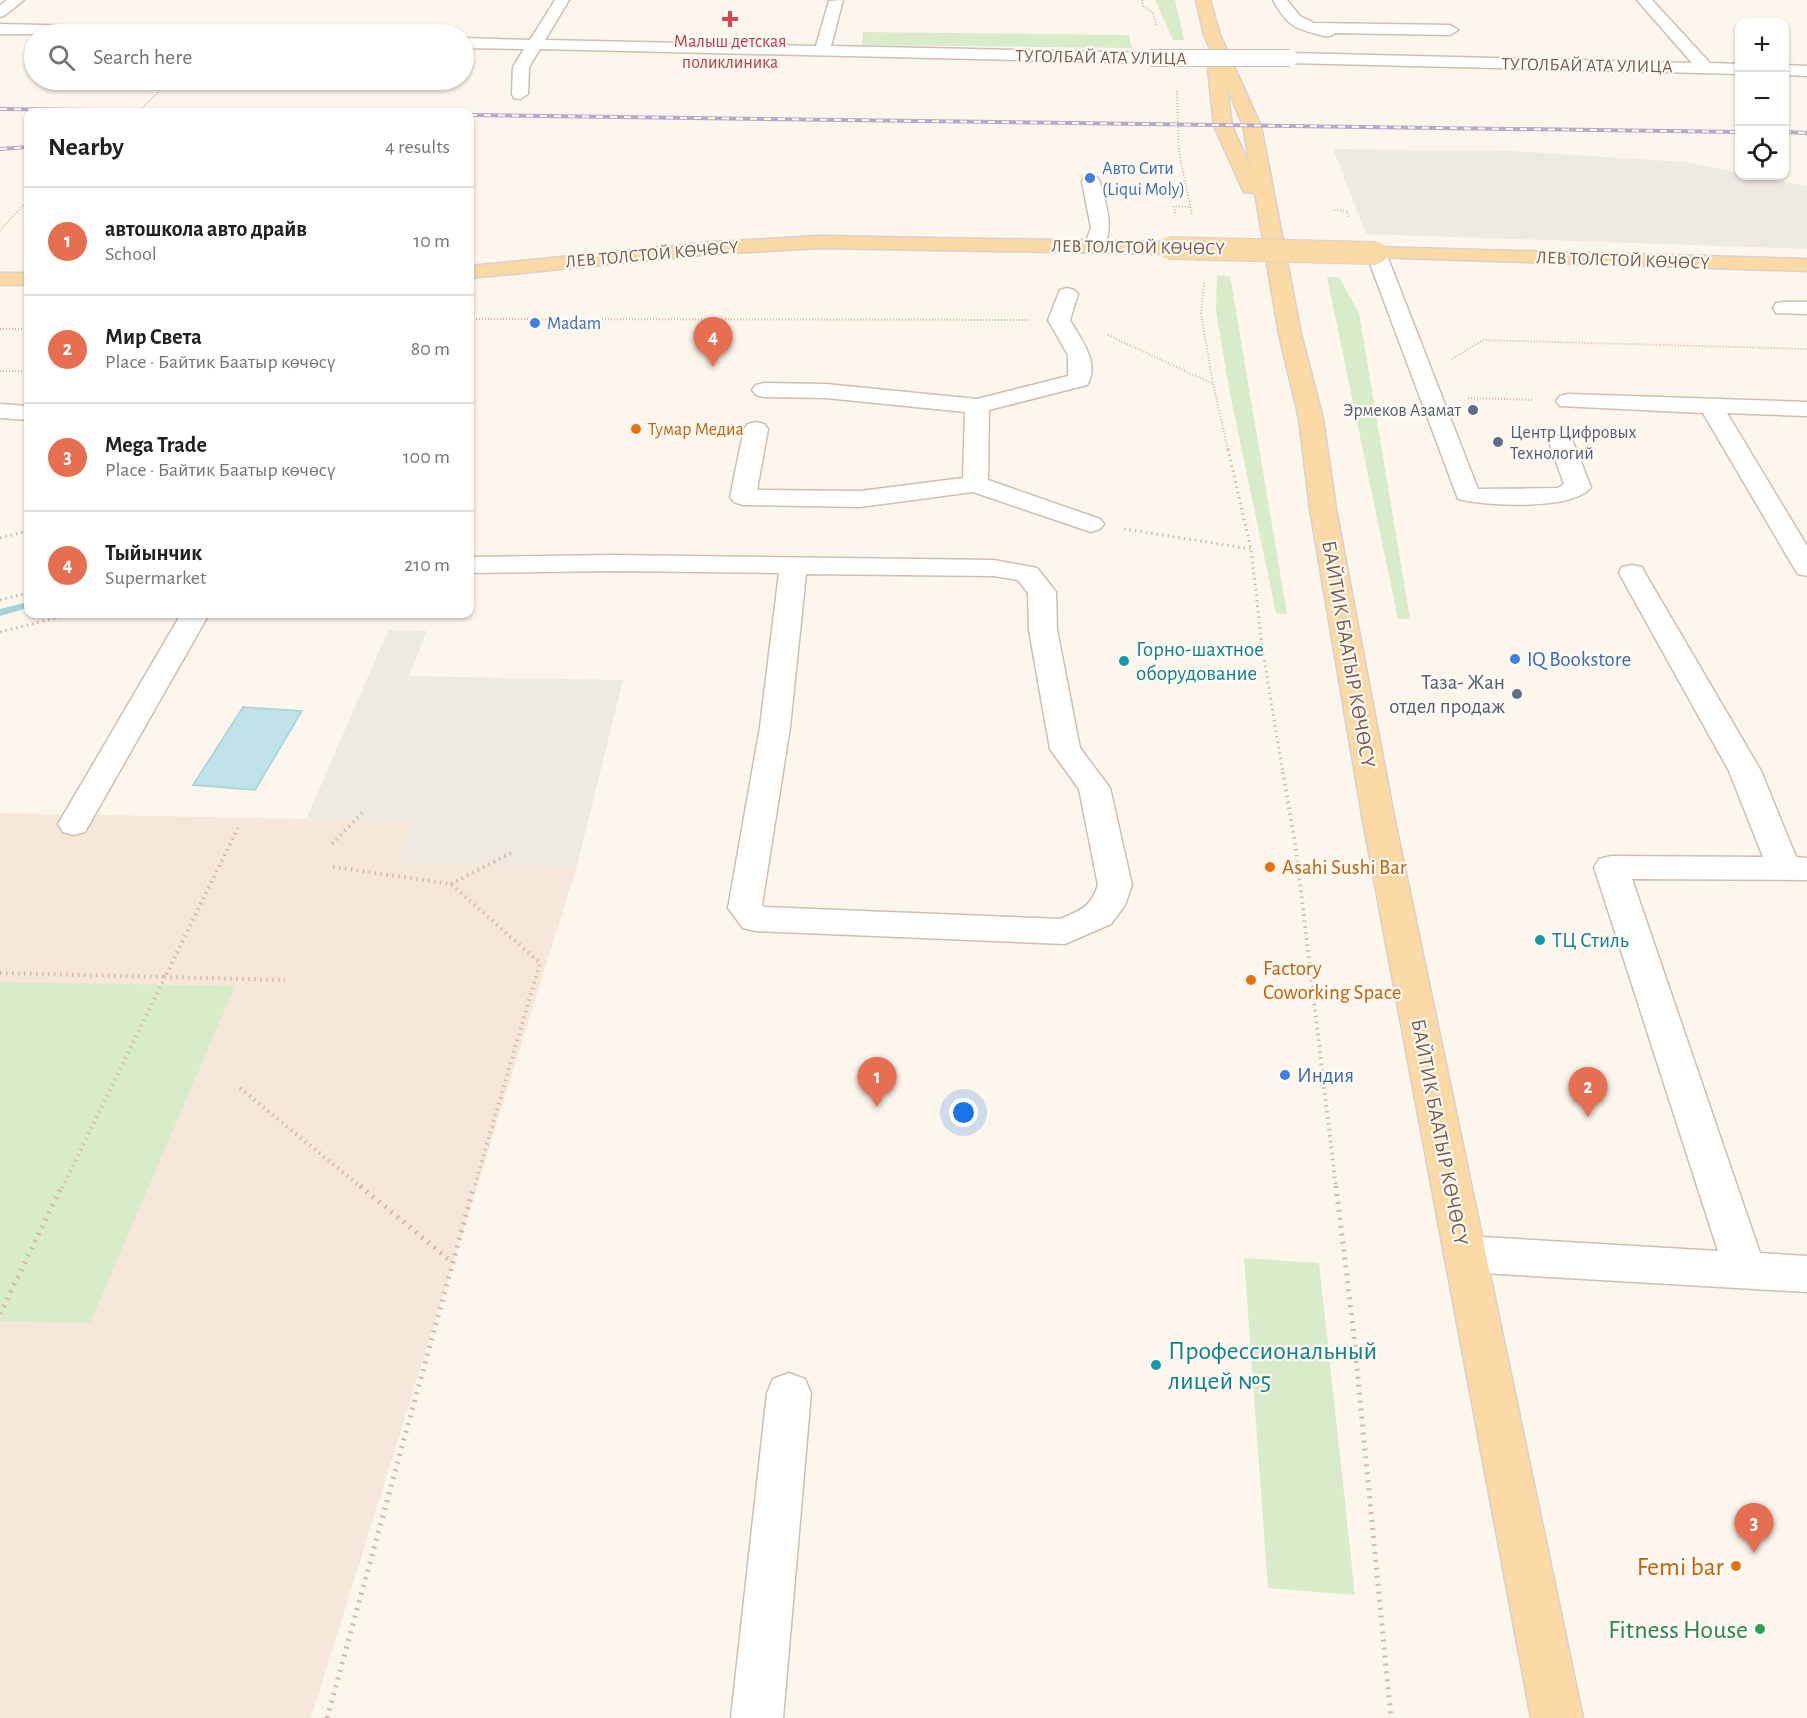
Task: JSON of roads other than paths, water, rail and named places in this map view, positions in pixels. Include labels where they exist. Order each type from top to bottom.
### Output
[{"type":"main road","points":[[1203,0],[1212,34]]},
{"type":"main road","name":"БАЙТИК БААТЫР КӨЧӨСҮ","points":[[1212,34],[1223,126],[1269,226]]},
{"type":"main road","name":"БАЙТИК БААТЫР КӨЧӨСҮ","points":[[1212,34],[1252,126],[1290,334],[1311,419],[1323,509],[1379,822],[1557,1718]]},
{"type":"main road","name":"ЛЕВ ТОЛСТОЙ КӨЧӨСҮ","points":[[474,272],[774,243],[935,242],[1807,266]]},
{"type":"main road","points":[[0,279],[24,279]]},
{"type":"street","points":[[0,12],[17,0]]},
{"type":"street","points":[[520,94],[521,67],[532,45],[562,0]]},
{"type":"street","points":[[1280,0],[1286,12],[1307,28],[1366,44],[1395,55],[1450,30]]},
{"type":"street","points":[[1644,0],[1705,68]]},
{"type":"street","points":[[822,52],[836,1]]},
{"type":"street","points":[[1443,15],[1450,30]]},
{"type":"street","points":[[0,28],[24,29]]},
{"type":"street","points":[[1307,28],[1450,30]]},
{"type":"street","name":"ТУГОЛБАЙ АТА УЛИЦА","points":[[474,43],[1150,58],[1395,55],[1735,69]]},
{"type":"street","points":[[1789,70],[1807,71]]},
{"type":"street","points":[[1092,182],[1101,228],[1094,247]]},
{"type":"street","points":[[1376,253],[1467,494],[1479,497],[1563,495],[1578,487],[1561,442]]},
{"type":"street","points":[[764,390],[826,391],[977,406],[1079,380],[1079,355],[1059,320],[1067,294]]},
{"type":"street","points":[[1784,308],[1807,308]]},
{"type":"street","points":[[1568,400],[1807,409]]},
{"type":"street","points":[[975,484],[977,406]]},
{"type":"street","points":[[1711,406],[1807,568]]},
{"type":"street","points":[[0,411],[24,412]]},
{"type":"street","points":[[756,429],[743,496],[860,499],[975,484],[1091,524]]},
{"type":"street","points":[[474,565],[614,563],[793,565],[994,568],[1027,574],[1042,592],[1043,630],[1065,749],[1094,788],[1115,885],[1108,905],[1099,915],[1065,932],[755,919],[746,908],[747,889],[775,727],[793,565]]},
{"type":"street","points":[[1632,573],[1745,771],[1795,868],[1611,867],[1745,1270]]},
{"type":"street","points":[[74,824],[193,618]]},
{"type":"street","points":[[1465,1254],[1807,1274]]},
{"type":"street","points":[[757,1718],[789,1393]]},
{"type":"water","points":[[243,707],[302,711],[255,790],[193,785]]},
{"type":"waterway","points":[[0,613],[24,606]]},
{"type":"railway","points":[[0,109],[24,109]]},
{"type":"railway","points":[[474,115],[1735,132]]},
{"type":"railway","points":[[1789,132],[1807,133]]},
{"type":"railway","points":[[0,149],[24,147]]},
{"type":"place","name":"Малыш детская поликлиника","points":[[730,19]]},
{"type":"place","name":"Авто Сити (Liqui Moly)","points":[[1090,178]]},
{"type":"place","name":"Madam","points":[[535,323]]},
{"type":"place","name":"Тыйынчик","points":[[713,367]]},
{"type":"place","name":"Эрмеков Азамат","points":[[1473,410]]},
{"type":"place","name":"Тумар Медиа","points":[[636,429]]},
{"type":"place","name":"Центр Цифровых Технологий","points":[[1498,442]]},
{"type":"place","name":"IQ Bookstore","points":[[1515,659]]},
{"type":"place","name":"Горно-шахтное оборудование","points":[[1124,661]]},
{"type":"place","name":"Таза- Жан отдел продаж","points":[[1517,694]]},
{"type":"place","name":"Asahi Sushi Bar","points":[[1270,867]]},
{"type":"place","name":"ТЦ Стиль","points":[[1540,940]]},
{"type":"place","name":"Factory Coworking Space","points":[[1251,980]]},
{"type":"place","name":"Индия","points":[[1285,1075]]},
{"type":"place","name":"автошкола авто драйв","points":[[877,1107]]},
{"type":"place","name":"Мир Света","points":[[1588,1117]]},
{"type":"place","name":"Профессиональный лицей №5","points":[[1156,1365]]},
{"type":"place","name":"Mega Trade","points":[[1754,1553]]},
{"type":"place","name":"Femi bar","points":[[1736,1566]]},
{"type":"place","name":"Fitness House","points":[[1760,1629]]}]
